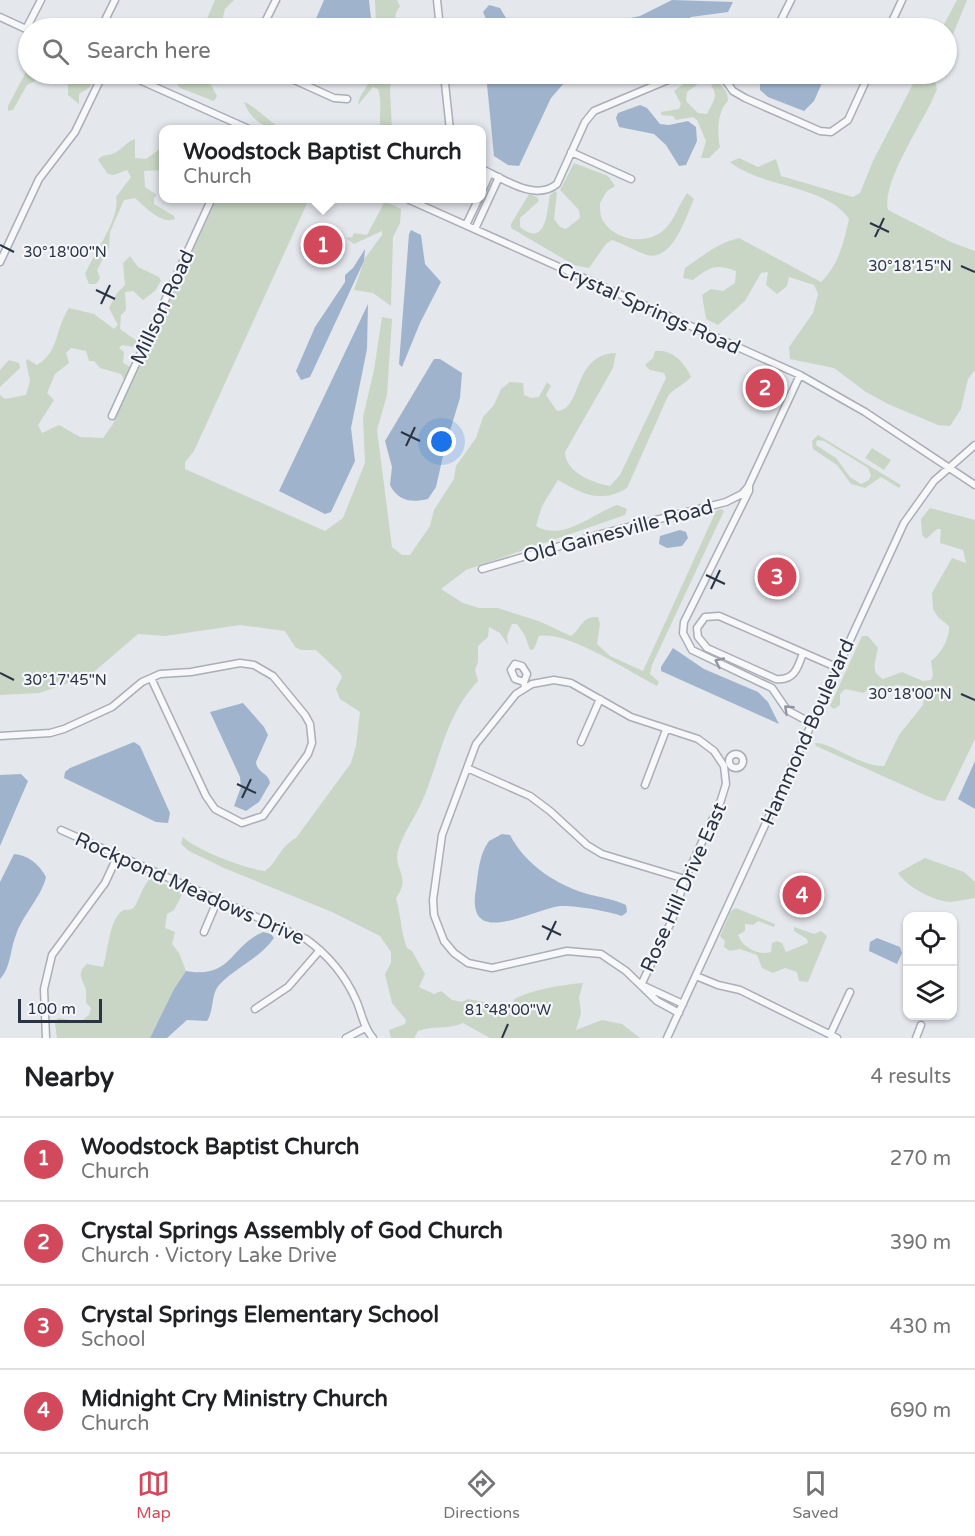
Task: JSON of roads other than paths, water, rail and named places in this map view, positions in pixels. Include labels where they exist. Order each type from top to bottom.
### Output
[{"type":"street","points":[[32,18],[41,0]]},
{"type":"street","points":[[105,18],[115,0]]},
{"type":"street","points":[[267,18],[276,0]]},
{"type":"street","points":[[437,0],[439,18]]},
{"type":"street","points":[[782,18],[791,0]]},
{"type":"street","points":[[894,18],[902,0]]},
{"type":"street","points":[[0,17],[18,25]]},
{"type":"street","points":[[0,262],[39,179],[75,132],[98,84]]},
{"type":"street","points":[[148,84],[237,125]]},
{"type":"street","points":[[303,84],[334,98],[347,99]]},
{"type":"street","points":[[445,84],[450,125]]},
{"type":"street","points":[[486,171],[535,192],[544,192],[557,184],[585,122],[594,111],[658,84]]},
{"type":"street","points":[[729,84],[744,98],[820,131],[831,132],[848,120],[864,84]]},
{"type":"street","points":[[571,152],[631,179]]},
{"type":"street","points":[[486,182],[490,173]]},
{"type":"street","points":[[475,229],[499,177]]},
{"type":"street","name":"Millson Road","points":[[112,416],[210,203]]},
{"type":"street","name":"Crystal Springs Road","points":[[416,203],[801,375],[865,412],[975,485]]},
{"type":"street","points":[[466,225],[476,203]]},
{"type":"street","points":[[801,375],[698,600],[684,622],[683,633],[692,650],[772,688],[787,710],[811,723]]},
{"type":"street","name":"Hammond Boulevard","points":[[667,1038],[904,523],[921,497],[947,468],[975,445]]},
{"type":"street","name":"Old Gainesville Road","points":[[482,569],[601,534],[726,502],[742,494],[749,485]]},
{"type":"street","points":[[803,653],[796,671],[788,678],[776,679],[707,648],[698,637],[697,628],[705,617],[719,616],[836,667]]},
{"type":"street","points":[[0,736],[50,733],[64,729],[112,707],[134,687],[151,678],[160,674],[191,672],[240,663],[254,665],[273,676],[305,715],[312,733],[308,754],[263,816],[242,823],[214,809],[151,678]]},
{"type":"street","points":[[645,786],[666,730],[631,717],[571,683],[559,680],[524,685],[476,744],[467,768],[438,849],[433,900],[436,925],[444,941],[458,957],[468,963],[492,968],[555,953],[590,952],[614,960],[657,1001],[679,1013]]},
{"type":"street","points":[[581,742],[600,699]]},
{"type":"street","name":"Rose Hill Drive East","points":[[641,985],[672,920],[685,879],[726,790],[727,765],[714,752],[699,739],[666,730]]},
{"type":"street","points":[[467,768],[530,796],[587,845],[602,854],[685,879]]},
{"type":"street","name":"Rockpond Meadows Drive","points":[[61,830],[295,933],[320,950],[346,980],[364,1028],[373,1038]]},
{"type":"street","points":[[46,1038],[44,989],[52,955],[105,883],[118,855]]},
{"type":"street","points":[[204,932],[218,899]]},
{"type":"street","points":[[255,1009],[288,987],[320,950]]},
{"type":"street","points":[[696,976],[718,986],[740,990],[833,1037],[850,992]]},
{"type":"street","points":[[641,985],[683,1004]]},
{"type":"street","points":[[916,1038],[921,1025]]},
{"type":"street","points":[[346,1038],[364,1028]]},
{"type":"water","points":[[324,0],[369,0],[371,18],[316,18]]},
{"type":"water","points":[[672,0],[733,2],[728,12],[690,18],[631,18],[640,16]]},
{"type":"water","points":[[489,5],[500,8],[506,18],[486,18],[483,12]]},
{"type":"water","points":[[487,84],[563,84],[551,98],[519,166],[508,165],[494,156]]},
{"type":"water","points":[[760,84],[822,84],[814,101],[804,111],[768,97],[760,90]]},
{"type":"water","points":[[640,105],[647,108],[660,124],[669,125],[688,121],[696,127],[697,141],[686,165],[679,166],[666,145],[654,134],[619,127],[616,118],[618,113]]},
{"type":"water","points":[[411,230],[421,235],[425,264],[441,282],[420,323],[402,367],[399,364]]},
{"type":"water","points":[[365,249],[364,261],[310,377],[301,380],[296,371],[315,327],[345,282],[345,275],[353,268]]},
{"type":"water","points":[[368,304],[367,349],[351,428],[355,461],[331,512],[325,514],[279,491]]},
{"type":"water","points":[[434,359],[440,359],[462,373],[460,398],[436,487],[428,499],[411,501],[401,498],[390,485],[392,467],[385,441]]},
{"type":"water","points":[[680,530],[686,532],[688,538],[682,546],[667,548],[659,544],[660,536]]},
{"type":"water","points":[[673,648],[704,669],[758,692],[768,702],[779,724],[661,671],[661,667]]},
{"type":"water","points":[[243,703],[268,735],[256,762],[258,769],[268,777],[270,783],[259,802],[246,811],[234,806],[241,787],[240,777],[210,712]]},
{"type":"water","points":[[134,742],[140,746],[170,813],[168,823],[156,822],[64,778],[65,772],[70,768]]},
{"type":"water","points":[[975,761],[975,809],[958,799]]},
{"type":"water","points":[[21,774],[28,781],[0,846],[0,775]]},
{"type":"water","points":[[502,834],[510,835],[523,854],[549,877],[581,892],[626,905],[627,912],[622,916],[574,906],[560,906],[503,922],[490,922],[480,918],[475,907],[481,858],[489,841]]},
{"type":"water","points":[[14,854],[33,861],[46,877],[44,885],[19,927],[4,975],[0,979],[0,882]]},
{"type":"water","points":[[263,932],[271,934],[274,938],[262,951],[227,977],[218,987],[207,1021],[187,1020],[167,1038],[150,1038],[174,989],[186,971],[201,972],[222,966],[252,938]]},
{"type":"water","points":[[877,938],[900,947],[902,953],[897,964],[869,951],[870,942]]},
{"type":"place","name":"Woodstock Baptist Church","points":[[323,245]]},
{"type":"place","name":"Crystal Springs Assembly of God Church","points":[[765,388]]},
{"type":"place","name":"Crystal Springs Elementary School","points":[[777,577]]},
{"type":"place","name":"Midnight Cry Ministry Church","points":[[802,895]]}]
